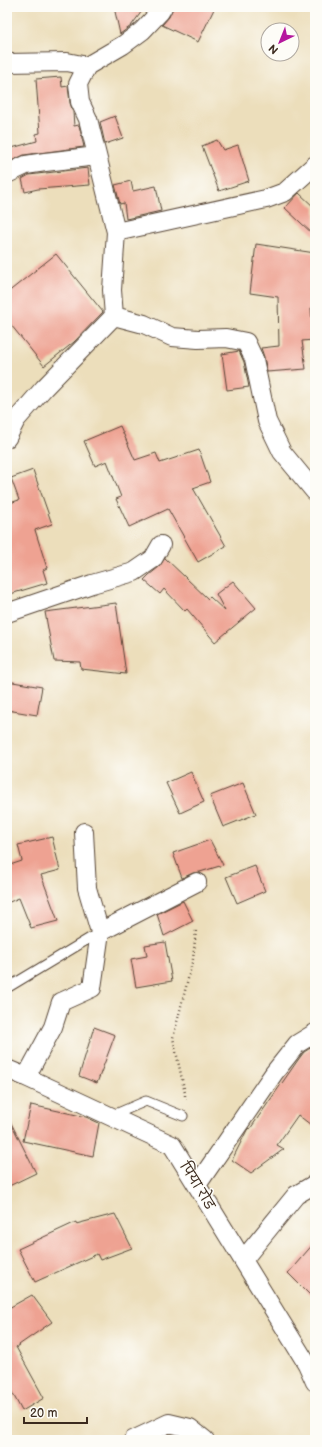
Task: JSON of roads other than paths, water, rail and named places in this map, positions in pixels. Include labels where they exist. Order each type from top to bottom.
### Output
[{"type":"street","points":[[7,438],[16,420],[44,388],[114,316],[112,290],[116,232],[88,119],[80,102],[78,84],[87,66],[142,31],[163,7]]},
{"type":"street","points":[[7,63],[67,62],[87,66]]},
{"type":"street","points":[[7,174],[26,165],[97,156]]},
{"type":"street","points":[[116,232],[266,199],[285,192],[315,165]]},
{"type":"street","points":[[114,316],[144,324],[172,337],[198,339],[226,338],[246,342],[254,359],[267,421],[282,452],[315,492]]},
{"type":"street","points":[[7,613],[92,584],[134,572],[153,559],[161,545]]},
{"type":"street","points":[[26,1077],[53,1027],[61,1002],[92,988],[100,932],[87,888],[84,832]]},
{"type":"street","points":[[100,932],[197,882]]},
{"type":"street","points":[[196,1185],[274,1073],[298,1044],[315,1033]]},
{"type":"street","name":"पिया रोड","points":[[7,1069],[172,1145],[307,1364],[315,1382]]},
{"type":"street","points":[[243,1260],[296,1195],[315,1184]]},
{"type":"street","points":[[134,1440],[169,1423],[190,1428],[205,1440]]},
{"type":"lane","points":[[7,988],[100,932]]},
{"type":"lane","points":[[110,1116],[146,1101],[183,1116]]}]
